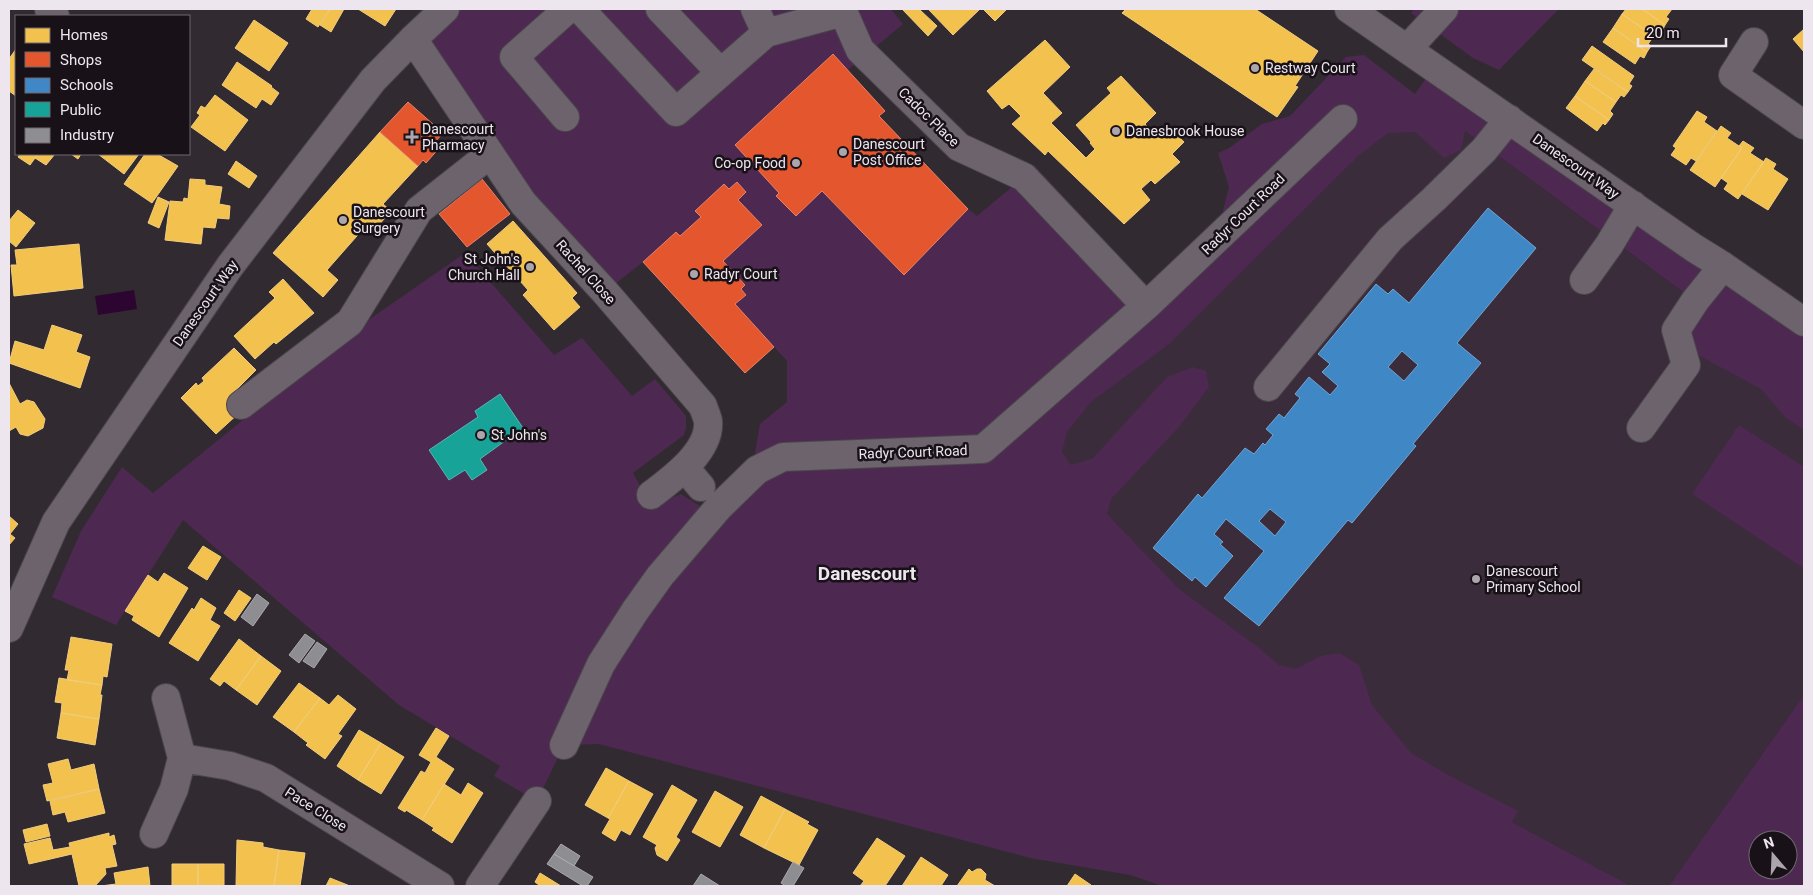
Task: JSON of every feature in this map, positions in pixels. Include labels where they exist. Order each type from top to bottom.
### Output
[{"type":"street","name":"Danescourt Way","points":[[9,628],[56,522],[230,266],[367,88],[413,38],[445,9]]},
{"type":"street","points":[[565,117],[514,57],[568,9]]},
{"type":"street","points":[[580,9],[676,112],[720,72],[761,21],[842,10]]},
{"type":"street","points":[[660,9],[720,72]]},
{"type":"street","name":"Danescourt Way","points":[[1349,9],[1804,322]]},
{"type":"street","points":[[1408,48],[1444,9]]},
{"type":"street","name":"Cadoc Place","points":[[842,10],[860,50],[959,147],[1024,177],[1146,306]]},
{"type":"street","name":"Rachel Close","points":[[413,38],[523,203],[605,292],[703,406],[708,421],[707,434],[700,447],[693,478],[651,495]]},
{"type":"street","points":[[1754,42],[1733,75],[1804,124]]},
{"type":"street","name":"Radyr Court Road","points":[[564,745],[601,664],[635,611],[686,544],[719,507],[757,470],[783,457],[983,449],[1146,306],[1343,119]]},
{"type":"street","points":[[1268,388],[1390,239],[1434,200],[1484,150],[1509,119]]},
{"type":"street","points":[[241,405],[350,322],[419,210],[490,154]]},
{"type":"street","points":[[1584,280],[1609,245],[1633,206]]},
{"type":"street","points":[[1641,428],[1686,364],[1676,330],[1695,301],[1723,266]]},
{"type":"street","points":[[154,834],[174,788],[182,758],[166,698]]},
{"type":"street","name":"Pace Close","points":[[182,758],[230,766],[266,778],[440,886]]},
{"type":"street","points":[[480,886],[537,801]]},
{"type":"shaded area","points":[[445,9],[891,9],[903,24],[848,70],[832,54],[735,145],[779,193],[776,196],[796,216],[822,191],[904,275],[968,209],[977,216],[1024,177],[1034,165],[1151,291],[1208,239],[1223,211],[1229,187],[1218,153],[1229,148],[1262,124],[1290,116],[1346,57],[1364,55],[1415,94],[1434,67],[1804,322],[1804,430],[1786,418],[1761,389],[1698,355],[1690,331],[1702,306],[1465,131],[1461,150],[1444,158],[1415,132],[1388,133],[1357,157],[1169,344],[1091,402],[1067,432],[1062,452],[1071,465],[1093,458],[1167,377],[1193,367],[1206,371],[1209,387],[1179,427],[1111,499],[1107,514],[1178,588],[1279,665],[1296,669],[1320,656],[1339,653],[1359,665],[1372,705],[1411,753],[1452,777],[1518,811],[1512,822],[1631,886],[1162,886],[1130,875],[1030,858],[599,744],[564,745],[537,801],[494,776],[500,766],[399,705],[183,520],[116,625],[52,597],[81,531],[122,467],[153,493],[351,332],[465,253],[554,355],[582,338],[632,396],[655,379],[686,416],[684,435],[633,473],[642,489],[661,502],[681,494],[719,518],[761,468],[755,453],[760,424],[787,402],[787,361],[735,304],[746,295],[723,261],[761,226],[738,200],[746,192],[737,182],[729,189],[724,184],[695,211],[701,217],[680,236],[676,232],[643,262],[605,292],[413,39]]},
{"type":"shaded area","points":[[1414,9],[1559,9],[1499,70],[1473,58],[1411,13]]},
{"type":"shaded area","name":"Danescourt Primary School","points":[[1415,94],[1804,382],[1804,695],[1669,886],[1631,886],[1356,738],[996,464]]},
{"type":"shaded area","points":[[134,290],[137,309],[98,315],[95,296]]},
{"type":"shaded area","points":[[1739,425],[1804,467],[1804,564],[1802,567],[1692,494]]},
{"type":"shaded area","points":[[1804,695],[1804,886],[1669,886]]},
{"type":"building: Homes","points":[[312,9],[330,9],[318,27],[306,19]]},
{"type":"building: Homes","points":[[330,9],[344,9],[331,32],[320,25]]},
{"type":"building: Homes","points":[[358,9],[396,9],[385,26]]},
{"type":"building: Homes","points":[[902,9],[919,9],[937,26],[928,36]]},
{"type":"building: Homes","points":[[980,9],[953,35],[929,10]]},
{"type":"building: Homes","points":[[983,9],[1007,9],[995,21]]},
{"type":"building: Homes","name":"Restway Court","points":[[1126,9],[1255,9],[1318,51],[1295,86],[1298,87],[1277,117],[1122,13]]},
{"type":"building: Homes","points":[[1626,9],[1642,9],[1665,25],[1662,31],[1659,29],[1654,36],[1622,14]]},
{"type":"building: Homes","points":[[1642,9],[1672,9],[1666,17],[1669,19],[1665,25]]},
{"type":"building: Homes","points":[[1622,14],[1654,36],[1648,44],[1651,46],[1647,52],[1613,28]]},
{"type":"building: Homes","points":[[254,20],[288,43],[269,71],[235,48]]},
{"type":"building: Homes","points":[[1613,28],[1647,52],[1644,58],[1640,56],[1635,64],[1603,42]]},
{"type":"building: Homes","points":[[1804,29],[1804,52],[1793,39]]},
{"type":"building: Homes","name":"Danesbrook House","points":[[1045,40],[1070,67],[1043,93],[1062,113],[1051,123],[1086,158],[1095,149],[1076,125],[1111,93],[1107,88],[1121,76],[1156,113],[1145,124],[1156,136],[1168,125],[1184,142],[1172,154],[1180,162],[1155,184],[1151,180],[1141,189],[1150,200],[1124,224],[1048,151],[1045,155],[1012,124],[1021,116],[1009,104],[1002,109],[987,91]]},
{"type":"building: Homes","points":[[1592,46],[1634,76],[1629,84],[1632,86],[1628,92],[1582,60]]},
{"type":"building: Homes","points":[[15,50],[15,95],[9,91],[9,59]]},
{"type":"building: Homes","points":[[237,62],[279,93],[271,105],[262,99],[256,108],[222,85]]},
{"type":"building: Homes","points":[[1594,69],[1628,92],[1624,97],[1621,95],[1616,102],[1585,81]]},
{"type":"building: Homes","points":[[1585,81],[1616,102],[1610,111],[1613,114],[1609,120],[1575,96]]},
{"type":"building: Homes","points":[[215,95],[248,120],[225,151],[191,127],[200,115],[197,113],[201,106],[205,108]]},
{"type":"building: Homes","points":[[1575,96],[1609,120],[1605,125],[1603,123],[1597,131],[1566,108]]},
{"type":"building: Homes","points":[[1697,111],[1707,117],[1704,122],[1717,131],[1696,161],[1691,158],[1686,165],[1671,155],[1676,148],[1673,146]]},
{"type":"building: Homes","points":[[1721,126],[1731,133],[1727,138],[1742,148],[1715,187],[1690,170]]},
{"type":"building: Homes","name":"Danescourt Surgery","points":[[380,132],[418,166],[383,204],[391,211],[371,234],[364,228],[327,270],[338,280],[323,297],[273,253]]},
{"type":"building: Homes","points":[[1743,141],[1754,148],[1750,153],[1764,162],[1738,199],[1724,189],[1728,183],[1721,178],[1742,148],[1739,146]]},
{"type":"building: Homes","points":[[19,155],[37,155],[30,165],[18,157]]},
{"type":"building: Homes","points":[[37,155],[54,155],[46,165],[35,158]]},
{"type":"building: Homes","points":[[72,155],[80,155],[78,159]]},
{"type":"building: Homes","points":[[99,155],[138,155],[124,174]]},
{"type":"building: Homes","points":[[144,155],[159,155],[178,166],[152,203],[124,184]]},
{"type":"building: Homes","points":[[1766,158],[1776,164],[1773,169],[1788,179],[1768,210],[1742,194]]},
{"type":"building: Homes","points":[[236,161],[257,176],[249,188],[228,174]]},
{"type":"building: Homes","points":[[190,179],[205,180],[205,185],[222,187],[219,204],[230,206],[229,219],[217,218],[215,228],[203,227],[201,244],[165,240],[170,201],[183,202],[184,198],[188,199]]},
{"type":"building: Homes","points":[[158,197],[169,202],[159,228],[148,223]]},
{"type":"building: Homes","points":[[18,210],[35,223],[16,247],[9,241],[9,221]]},
{"type":"building: Homes","name":"St John's Church Hall","points":[[513,221],[577,293],[572,298],[580,307],[554,330],[523,295],[528,290],[487,244]]},
{"type":"building: Homes","points":[[79,244],[83,288],[14,296],[11,265],[17,265],[15,250]]},
{"type":"building: Homes","points":[[283,279],[314,313],[276,344],[274,342],[255,359],[234,336],[275,298],[269,292]]},
{"type":"building: Homes","points":[[52,325],[82,335],[76,352],[90,357],[80,388],[9,363],[15,341],[44,350]]},
{"type":"building: Homes","points":[[234,348],[256,370],[232,394],[239,413],[216,434],[181,398],[196,383],[198,386],[204,381],[202,378]]},
{"type":"building: Homes","points":[[9,383],[20,404],[27,400],[34,402],[45,419],[43,428],[28,436],[20,434],[16,427],[9,431]]},
{"type":"building: Homes","points":[[9,516],[18,524],[10,534],[15,538],[9,545]]},
{"type":"building: Homes","points":[[203,546],[221,557],[207,580],[188,568]]},
{"type":"building: Homes","points":[[164,573],[188,588],[159,637],[132,620],[134,616],[125,611],[148,575],[158,582]]},
{"type":"building: Homes","points":[[239,590],[251,598],[235,621],[224,613]]},
{"type":"building: Homes","points":[[201,598],[216,608],[210,620],[220,626],[198,661],[169,643],[192,608],[194,610]]},
{"type":"building: Homes","points":[[71,637],[112,644],[107,677],[103,676],[102,685],[67,680],[69,670],[65,670]]},
{"type":"building: Homes","points":[[239,639],[261,656],[236,690],[224,681],[220,686],[210,679]]},
{"type":"building: Homes","points":[[261,656],[281,671],[257,705],[236,690]]},
{"type":"building: Homes","points":[[59,678],[102,685],[99,719],[61,713],[62,703],[55,702]]},
{"type":"building: Homes","points":[[299,683],[320,698],[294,732],[273,717]]},
{"type":"building: Homes","points":[[338,695],[356,709],[338,734],[342,736],[325,759],[306,745],[308,743],[294,732],[320,698],[329,705]]},
{"type":"building: Homes","points":[[61,713],[99,719],[95,745],[57,738]]},
{"type":"building: Homes","points":[[436,728],[449,736],[436,757],[454,769],[422,820],[406,810],[405,812],[398,808],[421,771],[425,773],[431,762],[419,755]]},
{"type":"building: Homes","points":[[359,730],[381,743],[358,780],[337,766]]},
{"type":"building: Homes","points":[[381,743],[404,757],[381,794],[358,780]]},
{"type":"building: Homes","points":[[68,759],[71,770],[94,764],[99,789],[47,801],[43,785],[53,783],[48,764]]},
{"type":"building: Homes","points":[[606,768],[629,781],[608,818],[585,805]]},
{"type":"building: Homes","points":[[629,781],[653,794],[630,835],[621,830],[615,841],[602,833],[610,819],[608,818]]},
{"type":"building: Homes","points":[[468,783],[483,793],[452,843],[432,830],[434,828],[422,820],[444,784],[461,795]]},
{"type":"building: Homes","points":[[672,785],[697,800],[676,837],[680,840],[667,861],[657,855],[655,848],[657,845],[643,837]]},
{"type":"building: Homes","points":[[99,789],[105,813],[68,822],[65,812],[53,815],[50,801]]},
{"type":"building: Homes","points":[[715,791],[743,807],[720,847],[692,832]]},
{"type":"building: Homes","points":[[761,796],[785,809],[764,848],[740,835]]},
{"type":"building: Homes","points":[[785,809],[809,822],[807,824],[818,830],[799,865],[764,848]]},
{"type":"building: Homes","points":[[47,824],[50,836],[26,842],[23,830]]},
{"type":"building: Homes","points":[[109,833],[109,837],[114,835],[116,844],[112,845],[117,866],[105,868],[106,874],[95,886],[79,886],[72,854],[29,864],[24,844],[50,838],[53,850],[70,847],[69,843]]},
{"type":"building: Homes","points":[[877,838],[905,856],[885,886],[860,886],[864,881],[853,873]]},
{"type":"building: Homes","points":[[237,840],[263,843],[263,847],[279,850],[274,886],[236,886]]},
{"type":"building: Homes","points":[[279,850],[305,853],[300,886],[274,886]]},
{"type":"building: Homes","points":[[921,857],[948,875],[941,886],[902,886]]},
{"type":"building: Homes","points":[[172,864],[198,864],[198,886],[172,886]]},
{"type":"building: Homes","points":[[198,864],[224,864],[224,886],[198,886]]},
{"type":"building: Homes","points":[[148,867],[150,886],[101,886],[116,884],[114,873]]},
{"type":"building: Homes","points":[[969,869],[972,872],[981,869],[986,874],[985,880],[995,886],[957,886]]},
{"type":"building: Homes","points":[[540,873],[561,886],[538,886],[535,882]]},
{"type":"building: Homes","points":[[1075,874],[1091,885],[1067,886]]},
{"type":"building: Homes","points":[[330,878],[350,886],[326,886]]},
{"type":"building: Shops","points":[[833,54],[885,111],[879,116],[968,209],[904,275],[822,191],[796,216],[776,196],[779,193],[735,145]]},
{"type":"building: Shops","name":"Danescourt Pharmacy","points":[[408,102],[443,133],[436,141],[441,146],[426,163],[423,160],[418,166],[380,132]]},
{"type":"building: Shops","points":[[482,179],[510,214],[467,247],[439,214]]},
{"type":"building: Shops","name":"Radyr Court","points":[[737,182],[746,192],[738,200],[762,225],[723,261],[745,285],[741,289],[746,295],[735,304],[774,347],[745,373],[643,262],[676,232],[680,236],[701,217],[695,211],[724,184],[729,189]]},
{"type":"building: Schools","points":[[1488,208],[1536,248],[1457,343],[1481,363],[1413,444],[1416,446],[1352,523],[1348,520],[1259,626],[1224,598],[1264,551],[1226,519],[1214,534],[1223,542],[1220,544],[1233,556],[1206,587],[1195,577],[1192,581],[1153,548],[1198,494],[1202,498],[1245,448],[1254,454],[1263,443],[1265,445],[1273,435],[1266,429],[1279,414],[1284,418],[1300,398],[1295,394],[1309,377],[1330,395],[1338,386],[1322,372],[1330,364],[1318,354],[1376,284],[1388,294],[1393,289],[1409,303]],"holes":[[[1402,351],[1418,365],[1404,381],[1388,367]],[[1270,509],[1286,522],[1275,536],[1259,521]]]},
{"type":"building: Public","name":"St John's","points":[[500,394],[523,428],[480,459],[487,470],[472,480],[465,470],[449,480],[429,450],[478,417],[475,411]]},
{"type":"building: Industry","points":[[257,594],[269,603],[253,626],[241,617]]},
{"type":"building: Industry","points":[[305,634],[315,641],[299,663],[289,655]]},
{"type":"building: Industry","points":[[317,642],[327,649],[314,668],[303,661]]},
{"type":"building: Industry","points":[[561,844],[580,856],[574,866],[554,854]]},
{"type":"building: Industry","points":[[554,854],[593,877],[587,886],[583,886],[547,864]]},
{"type":"building: Industry","points":[[793,862],[804,868],[793,886],[786,886],[781,883]]},
{"type":"building: Industry","points":[[701,874],[720,886],[693,886]]},
{"type":"place","name":"Restway Court","points":[[1255,68]]},
{"type":"place","name":"Danesbrook House","points":[[1116,131]]},
{"type":"place","name":"Danescourt Pharmacy","points":[[412,137]]},
{"type":"place","name":"Danescourt Post Office","points":[[843,152]]},
{"type":"place","name":"Co-op Food","points":[[796,163]]},
{"type":"place","name":"Danescourt Surgery","points":[[343,220]]},
{"type":"place","name":"St John's Church Hall","points":[[530,267]]},
{"type":"place","name":"Radyr Court","points":[[694,274]]},
{"type":"place","name":"St John's","points":[[481,435]]},
{"type":"place","name":"Danescourt Primary School","points":[[1476,579]]},
{"type":"district","name":"Danescourt","points":[[867,573]]}]
